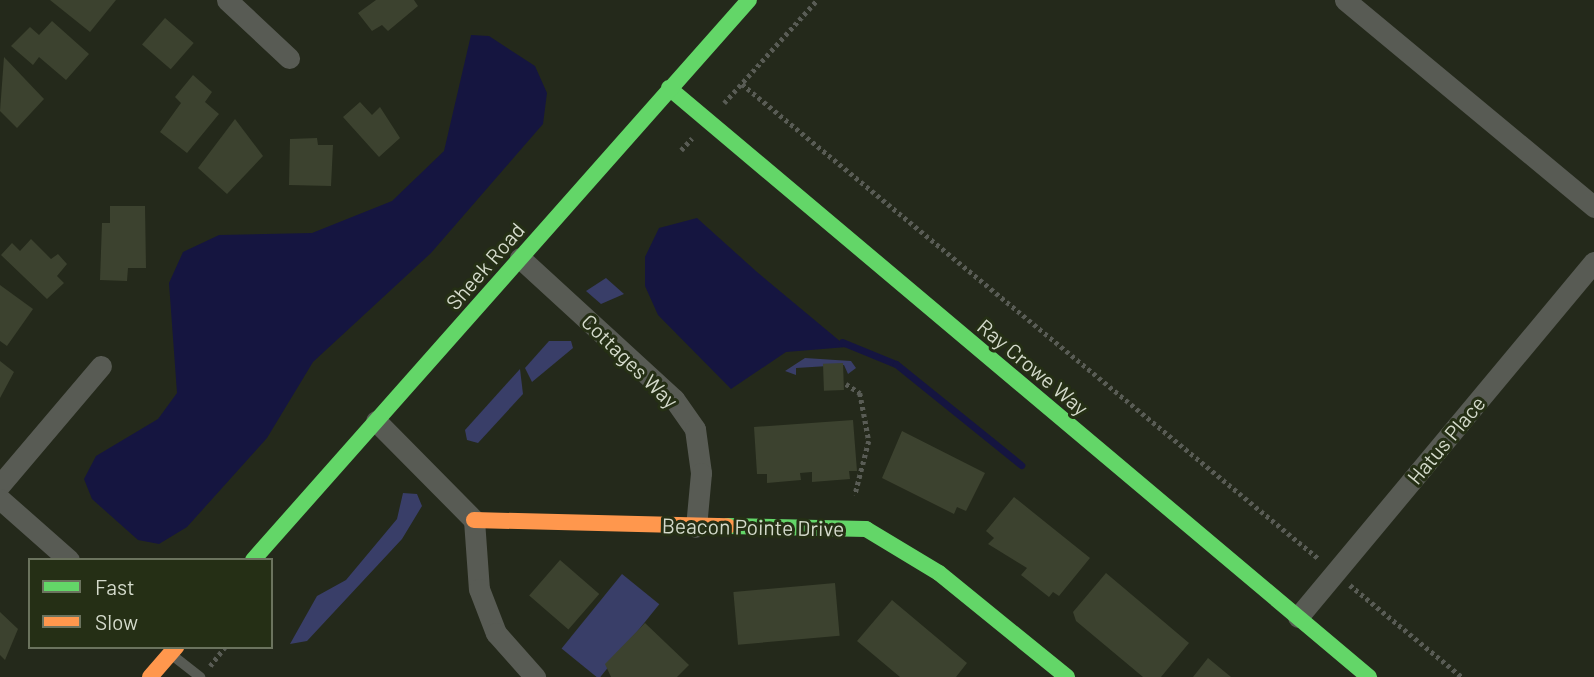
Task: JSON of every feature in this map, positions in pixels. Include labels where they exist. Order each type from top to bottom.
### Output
[{"type":"street","points":[[227,0],[289,58]]},
{"type":"street","name":"Sheek Road","points":[[255,558],[749,0]]},
{"type":"street","points":[[1345,0],[1594,207]]},
{"type":"street","name":"Ray Crowe Way","points":[[669,88],[1369,677]]},
{"type":"street","name":"Cottages Way","points":[[520,258],[674,399],[695,429],[701,473],[696,527]]},
{"type":"street","name":"Hatus Place","points":[[1298,617],[1594,262]]},
{"type":"street","points":[[0,485],[101,366]]},
{"type":"street","points":[[376,421],[474,520],[479,589],[496,633],[535,677]]},
{"type":"street","points":[[0,499],[67,558]]},
{"type":"street","name":"Beacon Pointe Drive","points":[[474,520],[866,530],[939,573],[1067,677]]},
{"type":"street","points":[[150,677],[170,649]]},
{"type":"lane","points":[[170,649],[200,677]]},
{"type":"path","points":[[817,0],[742,83],[1297,542]]},
{"type":"path","points":[[846,384],[860,393],[869,441],[855,495]]},
{"type":"path","points":[[1364,596],[1462,677]]},
{"type":"shaded area","points":[[471,35],[489,36],[535,66],[547,93],[543,124],[431,253],[313,362],[267,438],[187,527],[159,544],[138,540],[92,499],[84,479],[96,456],[158,419],[177,393],[169,283],[183,252],[219,235],[312,233],[392,201],[444,151]]},
{"type":"shaded area","points":[[697,218],[847,347],[786,352],[731,389],[658,315],[645,286],[645,257],[659,228]]},
{"type":"shaded area","points":[[606,278],[624,294],[601,304],[586,291]]},
{"type":"shaded area","points":[[549,341],[571,341],[573,348],[532,382],[525,368]]},
{"type":"shaded area","points":[[805,358],[851,361],[856,368],[848,374],[844,365],[796,368],[796,375],[785,371]]},
{"type":"shaded area","points":[[520,369],[523,394],[478,443],[467,440],[465,430]]},
{"type":"shaded area","points":[[403,493],[417,494],[422,506],[402,539],[307,641],[290,644],[317,596],[346,580],[397,519]]},
{"type":"shaded area","points":[[622,574],[659,604],[600,677],[597,677],[562,649]]},
{"type":"building","points":[[50,0],[116,0],[90,32]]},
{"type":"building","points":[[376,0],[414,0],[418,6],[388,31],[382,25],[372,31],[358,13]]},
{"type":"building","points":[[165,18],[194,43],[171,69],[142,44]]},
{"type":"building","points":[[52,21],[89,54],[66,80],[39,57],[33,65],[11,46],[30,27],[39,35]]},
{"type":"building","points":[[4,57],[44,99],[17,128],[0,111]]},
{"type":"building","points":[[193,75],[212,92],[205,102],[219,114],[187,153],[160,132],[181,103],[175,97]]},
{"type":"building","points":[[360,102],[372,115],[380,107],[400,138],[379,157],[343,117]]},
{"type":"building","points":[[235,119],[263,156],[227,194],[198,168]]},
{"type":"building","points":[[317,138],[318,145],[333,145],[331,186],[289,185],[290,139]]},
{"type":"building","points":[[110,206],[145,206],[146,268],[128,268],[127,281],[100,280],[102,223],[110,223]]},
{"type":"building","points":[[31,239],[51,259],[58,254],[67,264],[57,276],[64,283],[47,299],[1,255],[12,243],[20,251]]},
{"type":"building","points":[[0,285],[33,309],[7,346],[0,341]]},
{"type":"building","points":[[0,361],[14,372],[0,398]]},
{"type":"building","points":[[843,363],[844,390],[824,391],[823,364]]},
{"type":"building","points":[[853,420],[857,471],[849,471],[850,479],[812,482],[812,472],[800,473],[801,480],[767,483],[767,474],[757,474],[754,427]]},
{"type":"building","points":[[902,431],[985,473],[966,511],[957,507],[954,514],[882,478]]},
{"type":"building","points":[[1014,497],[1090,558],[1059,596],[1053,592],[1049,597],[1021,575],[1027,568],[988,544],[994,538],[986,531]]},
{"type":"building","points":[[560,560],[599,594],[568,630],[529,595]]},
{"type":"building","points":[[1106,573],[1189,643],[1161,677],[1143,677],[1076,621],[1073,612]]},
{"type":"building","points":[[835,583],[840,636],[738,645],[733,592]]},
{"type":"building","points":[[892,600],[967,663],[956,677],[900,677],[857,641]]},
{"type":"building","points":[[0,612],[18,629],[5,660],[0,655]]},
{"type":"building","points":[[645,623],[689,665],[677,677],[611,677],[605,664]]},
{"type":"building","points":[[1208,658],[1231,677],[1193,677]]},
{"type":"waterway","points":[[842,342],[896,364],[1021,465]]},
{"type":"traffic: fast","points":[[255,558],[749,0]]},
{"type":"traffic: fast","points":[[669,88],[1369,677]]},
{"type":"traffic: fast","points":[[728,526],[866,529],[939,573],[1067,677]]},
{"type":"traffic: slow","points":[[474,520],[728,526]]},
{"type":"traffic: slow","points":[[150,677],[174,649]]}]
